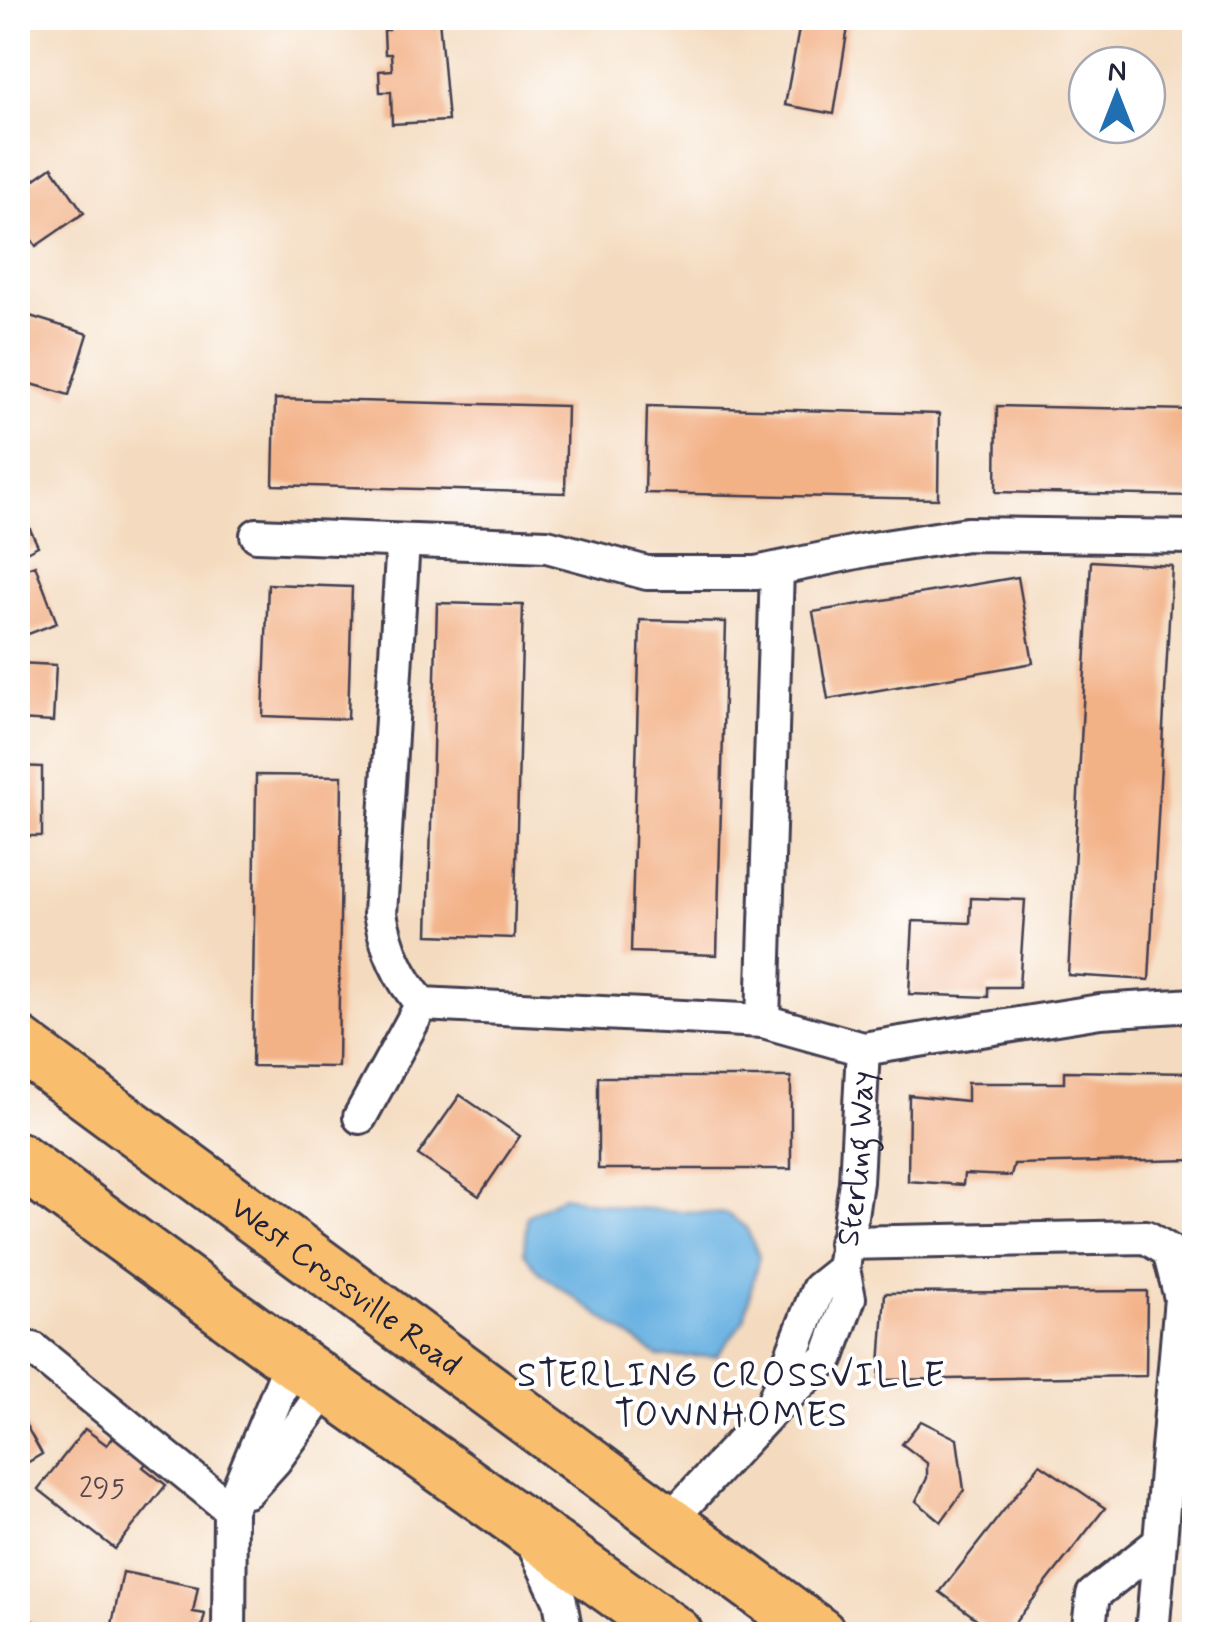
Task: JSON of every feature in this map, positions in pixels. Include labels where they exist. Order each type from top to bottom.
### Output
[{"type":"main road","name":"West Crossville Road","points":[[18,1043],[819,1634]]},
{"type":"main road","points":[[18,1159],[676,1634]]},
{"type":"street","points":[[258,535],[547,546],[647,573],[756,573],[968,534],[1194,537]]},
{"type":"street","points":[[404,541],[380,914],[388,951],[406,986],[422,1004],[762,1021],[863,1049],[1100,1011],[1194,1005]]},
{"type":"street","points":[[762,1021],[777,568]]},
{"type":"street","points":[[360,1117],[422,1004]]},
{"type":"street","name":"Sterling Way","points":[[667,1523],[770,1412],[828,1357],[849,1298],[844,1256],[856,1182],[863,1049]]},
{"type":"street","points":[[844,1256],[1146,1237],[1169,1250],[1181,1298],[1152,1634]]},
{"type":"street","points":[[18,1349],[33,1349],[230,1509]]},
{"type":"street","points":[[228,1634],[230,1509],[310,1373]]},
{"type":"street","points":[[230,1509],[275,1460],[310,1373]]},
{"type":"street","points":[[524,1524],[560,1601],[566,1634]]},
{"type":"street","points":[[1088,1634],[1093,1595],[1160,1542]]},
{"type":"water","points":[[563,1196],[617,1207],[727,1214],[746,1227],[759,1256],[744,1320],[717,1356],[659,1357],[541,1274],[524,1253],[527,1216]]},
{"type":"building","points":[[388,18],[439,18],[448,121],[392,124],[391,92],[380,92],[379,71],[392,70],[391,54],[385,54]]},
{"type":"building","points":[[801,18],[849,21],[834,114],[785,105]]},
{"type":"building","points":[[52,167],[84,213],[36,246],[18,220],[18,191]]},
{"type":"building","points":[[30,316],[88,334],[69,395],[18,380],[18,357]]},
{"type":"building","points":[[275,399],[567,406],[565,493],[273,485]]},
{"type":"building","points":[[647,406],[939,414],[938,499],[645,493]]},
{"type":"building","points":[[997,406],[1194,410],[1194,496],[996,492]]},
{"type":"building","points":[[18,504],[38,546],[18,556]]},
{"type":"building","points":[[1091,561],[1172,566],[1149,980],[1068,975]]},
{"type":"building","points":[[35,565],[57,623],[18,638],[18,571]]},
{"type":"building","points":[[1018,577],[1033,663],[828,699],[813,612]]},
{"type":"building","points":[[268,584],[352,587],[348,719],[263,716]]},
{"type":"building","points":[[437,603],[523,605],[514,938],[428,935]]},
{"type":"building","points":[[640,620],[726,622],[717,955],[631,952]]},
{"type":"building","points":[[18,663],[56,665],[53,722],[18,720]]},
{"type":"building","points":[[18,766],[42,767],[42,836],[18,836]]},
{"type":"building","points":[[256,775],[342,776],[338,1067],[252,1066]]},
{"type":"building","points":[[971,898],[1025,900],[1019,987],[988,987],[988,997],[909,994],[913,921],[970,923]]},
{"type":"building","points":[[1064,1071],[1194,1073],[1194,1160],[1014,1164],[1011,1176],[964,1174],[963,1185],[908,1181],[909,1095],[967,1101],[967,1083],[1064,1083]]},
{"type":"building","points":[[598,1077],[791,1077],[791,1169],[598,1169]]},
{"type":"building","points":[[460,1095],[520,1136],[479,1196],[418,1155]]},
{"type":"building","points":[[1147,1291],[1146,1376],[879,1380],[885,1293]]},
{"type":"building","points":[[18,1411],[42,1454],[18,1468]]},
{"type":"building","points":[[921,1421],[957,1439],[964,1490],[941,1522],[916,1501],[927,1478],[927,1463],[902,1444]]},
{"type":"building","points":[[85,1429],[107,1445],[115,1435],[148,1461],[143,1467],[166,1485],[115,1549],[38,1489]]},
{"type":"building","points":[[1040,1464],[1105,1508],[1006,1634],[997,1634],[940,1592]]},
{"type":"building","points":[[123,1572],[198,1587],[193,1612],[205,1614],[200,1634],[110,1634]]},
{"type":"building","points":[[33,1621],[40,1634],[18,1634],[18,1630]]},
{"type":"district","name":"STERLING CROSSVILLE TOWNHOMES","points":[[732,1394]]}]
